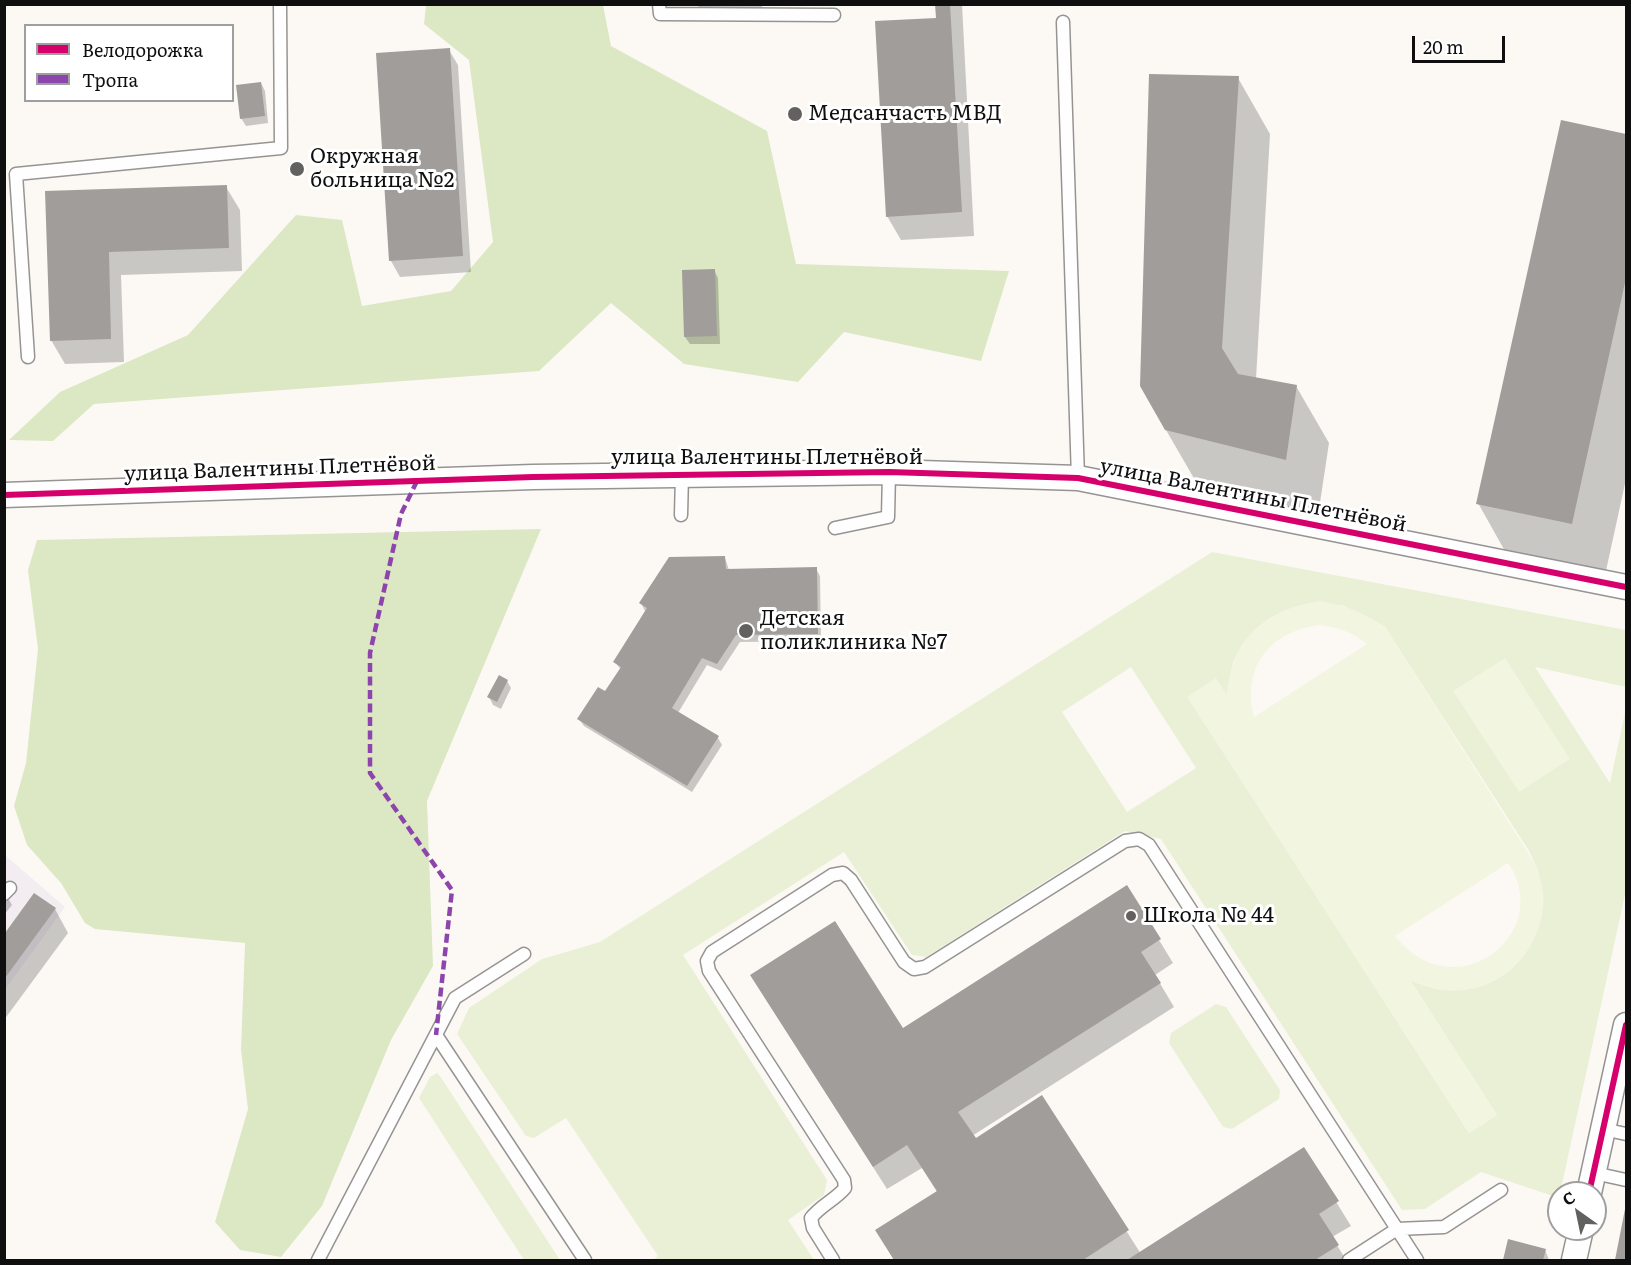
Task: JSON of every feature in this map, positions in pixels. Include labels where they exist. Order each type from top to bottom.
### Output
[{"type":"street","name":"улица Валентины Плетнёвой","points":[[4,495],[533,477],[889,472],[1078,478],[1626,587]]},
{"type":"street","points":[[1592,1181],[1615,1132],[1626,1025]]},
{"type":"street","points":[[1574,1260],[1578,1241]]},
{"type":"lane","points":[[28,357],[16,174],[281,148],[280,4]]},
{"type":"lane","points":[[659,4],[660,14],[834,15]]},
{"type":"lane","points":[[1063,22],[1078,478]]},
{"type":"lane","points":[[835,528],[888,517],[889,472]]},
{"type":"lane","points":[[681,515],[682,475]]},
{"type":"lane","points":[[833,1260],[813,1228],[812,1218],[817,1210],[838,1196],[845,1188],[844,1180],[709,970],[707,961],[712,952],[832,875],[843,873],[851,880],[904,962],[914,969],[925,967],[1125,841],[1139,839],[1149,845],[1417,1260]]},
{"type":"lane","points":[[318,1260],[455,998],[524,954]]},
{"type":"lane","points":[[436,1035],[585,1260]]},
{"type":"lane","points":[[1607,1182],[1626,1180]]},
{"type":"lane","points":[[1349,1260],[1397,1229],[1444,1227],[1501,1190]]},
{"type":"shaded area","points":[[5,855],[65,907],[5,990]]},
{"type":"green space","points":[[426,5],[603,5],[611,46],[767,131],[796,264],[1009,271],[981,361],[844,332],[798,382],[684,364],[611,303],[539,371],[94,404],[53,441],[9,440],[60,392],[188,335],[296,215],[342,220],[362,306],[451,291],[493,242],[469,60],[424,24]]},
{"type":"green space","points":[[541,529],[427,801],[433,966],[391,1040],[322,1206],[281,1257],[240,1250],[215,1222],[248,1109],[241,1050],[245,943],[95,929],[85,923],[61,883],[27,845],[14,806],[26,763],[38,649],[28,570],[37,540]]},
{"type":"green space","points":[[1212,552],[1626,630],[1626,687],[1535,667],[1610,783],[1626,708],[1626,890],[1563,1181],[1547,1181],[1547,1194],[1481,1172],[1425,1209],[1402,1210],[1161,839],[1125,831],[926,957],[912,955],[844,852],[683,955],[827,1180],[824,1195],[788,1220],[814,1260],[653,1260],[658,1256],[566,1118],[534,1138],[526,1136],[457,1034],[469,1008],[542,959],[600,942]],"holes":[[[1342,605],[1385,627],[1529,851],[1540,882],[1541,912],[1534,939],[1519,962],[1497,979],[1471,988],[1442,989],[1410,980],[1497,1115],[1469,1133],[1188,697],[1227,696],[1233,662],[1243,643]],[[1131,667],[1196,768],[1127,812],[1062,712]]]},
{"type":"green space","points":[[1319,601],[1337,605],[1361,613],[1385,627],[1537,867],[1543,898],[1539,926],[1522,957],[1509,970],[1495,980],[1478,987],[1460,990],[1430,988],[1411,981],[1497,1115],[1469,1133],[1187,697],[1216,678],[1227,695],[1235,658],[1243,643],[1267,620],[1299,605]],"holes":[[[1319,625],[1344,631],[1367,644],[1254,717],[1251,699],[1252,683],[1263,655],[1286,635]],[[1508,863],[1519,889],[1519,915],[1509,937],[1492,954],[1470,965],[1445,966],[1419,958],[1395,936]]]},
{"type":"green space","points":[[1505,658],[1570,759],[1519,792],[1453,691]]},
{"type":"green space","points":[[1216,1004],[1226,1007],[1280,1090],[1279,1099],[1232,1129],[1223,1127],[1169,1043],[1171,1033]]},
{"type":"green space","points":[[437,1073],[560,1260],[524,1260],[419,1098],[430,1077]]},
{"type":"building","name":"Медсанчасть МВД","points":[[935,4],[950,4],[962,212],[886,217],[875,21],[936,18]]},
{"type":"building","points":[[450,48],[463,256],[389,261],[376,53]]},
{"type":"building","points":[[1149,74],[1239,76],[1222,348],[1238,374],[1297,385],[1286,460],[1165,430],[1140,386]]},
{"type":"building","points":[[261,82],[265,116],[240,119],[236,85]]},
{"type":"building","points":[[1561,120],[1626,134],[1626,278],[1572,524],[1476,504]]},
{"type":"building","points":[[227,185],[229,248],[109,252],[111,339],[50,341],[45,191]]},
{"type":"building","points":[[715,269],[717,336],[684,337],[682,270]]},
{"type":"building","points":[[725,556],[726,569],[817,567],[818,634],[736,635],[717,664],[702,658],[672,708],[719,736],[687,786],[577,719],[598,687],[605,691],[621,667],[613,662],[647,608],[639,603],[669,557]]},
{"type":"building","points":[[499,675],[508,680],[497,702],[487,697]]},
{"type":"building","points":[[1127,885],[1161,939],[1141,952],[1161,983],[958,1112],[976,1138],[1042,1095],[1129,1230],[1083,1260],[894,1260],[875,1230],[937,1191],[907,1145],[873,1167],[750,975],[835,921],[903,1028]]},
{"type":"building","points":[[34,893],[56,908],[5,978],[5,933]]},
{"type":"building","points":[[1304,1147],[1339,1201],[1319,1214],[1339,1245],[1315,1260],[1127,1260]]},
{"type":"building","points":[[1625,1209],[1626,1260],[1615,1260]]},
{"type":"building","points":[[1508,1239],[1546,1249],[1543,1260],[1503,1260]]},
{"type":"marked path","points":[[417,481],[401,514],[370,653],[370,773],[452,890],[436,1035]]},
{"type":"cycle path","points":[[4,495],[533,477],[889,472],[1078,478],[1626,587]]},
{"type":"cycle path","points":[[1592,1181],[1626,1025]]},
{"type":"place","name":"Медсанчасть МВД","points":[[795,114]]},
{"type":"place","name":"Окружная больница №2","points":[[297,169]]},
{"type":"place","name":"Детская поликлиника №7","points":[[746,631]]},
{"type":"place","name":"Школа № 44","points":[[1131,916]]}]
